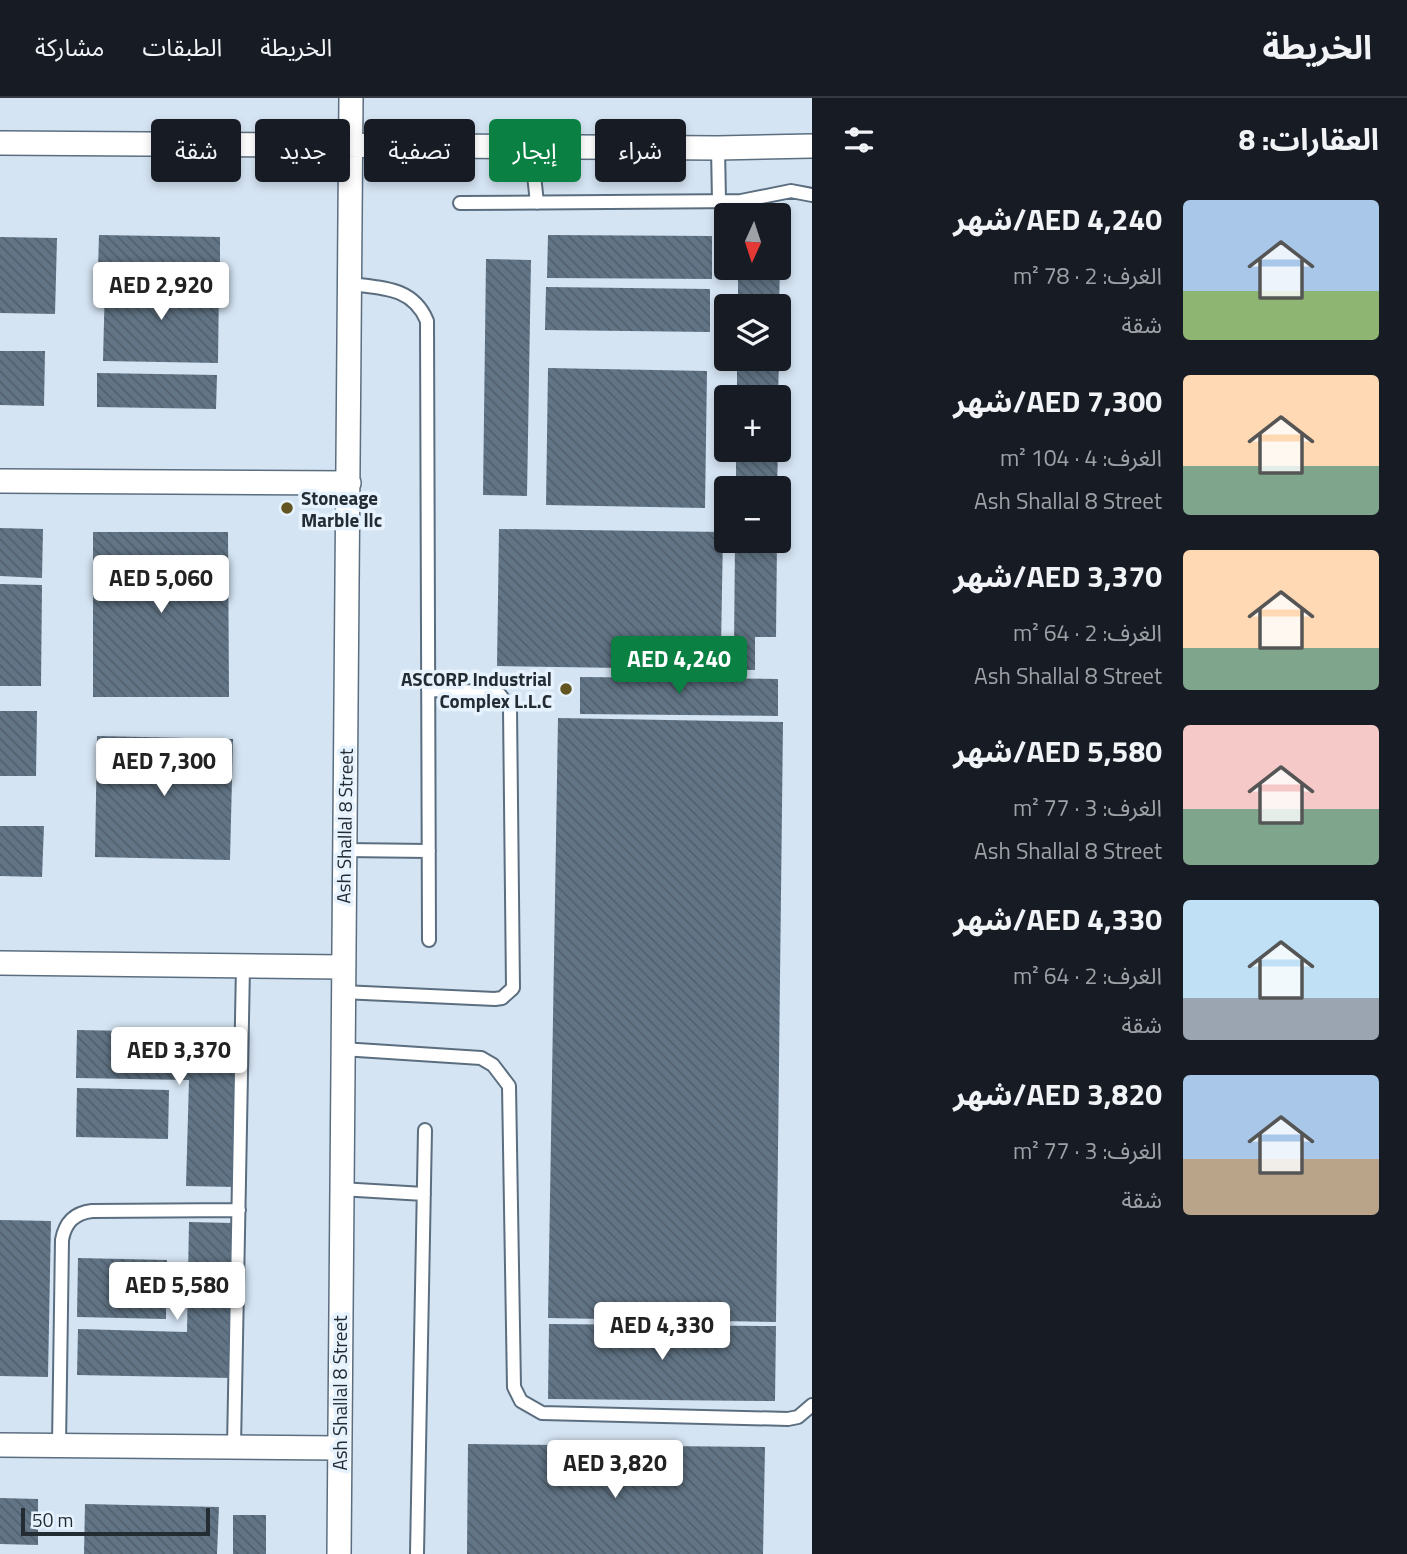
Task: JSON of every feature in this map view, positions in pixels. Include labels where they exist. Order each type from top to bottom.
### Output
[{"type":"street","name":"Ash Shallal 8 Street","points":[[339,1554],[351,98]]},
{"type":"street","points":[[0,143],[489,147]]},
{"type":"street","points":[[581,147],[812,146]]},
{"type":"street","points":[[0,481],[349,483]]},
{"type":"street","points":[[0,963],[342,967]]},
{"type":"street","points":[[0,1445],[338,1448]]},
{"type":"lane","points":[[718,148],[719,201]]},
{"type":"lane","points":[[535,182],[537,202]]},
{"type":"lane","points":[[460,203],[719,201],[757,199],[791,191],[812,195]]},
{"type":"lane","points":[[350,284],[405,293],[422,310],[427,321],[429,940]]},
{"type":"lane","points":[[342,992],[495,999],[502,998],[513,988],[510,708],[506,700],[491,692],[428,691]]},
{"type":"lane","points":[[344,850],[429,851]]},
{"type":"lane","points":[[234,1447],[243,965]]},
{"type":"lane","points":[[342,1049],[481,1059],[493,1065],[509,1086],[514,1387],[527,1407],[542,1413],[788,1419],[798,1417],[812,1405]]},
{"type":"lane","points":[[416,1554],[425,1130]]},
{"type":"lane","points":[[340,1189],[424,1194]]},
{"type":"lane","points":[[59,1445],[62,1240],[68,1223],[74,1216],[92,1211],[239,1210]]},
{"type":"shaded area","points":[[0,98],[812,98],[812,1554],[0,1554]]},
{"type":"building","points":[[99,235],[220,237],[220,271],[98,270]]},
{"type":"building","points":[[548,235],[712,236],[712,279],[547,278]]},
{"type":"building","points":[[0,237],[57,238],[55,314],[0,313]]},
{"type":"building","points":[[486,259],[531,260],[527,496],[483,495]]},
{"type":"building","points":[[738,280],[780,280],[779,294],[738,294]]},
{"type":"building","points":[[105,281],[219,282],[218,363],[103,361]]},
{"type":"building","points":[[546,287],[710,289],[710,332],[545,330]]},
{"type":"building","points":[[0,351],[45,351],[44,406],[0,405]]},
{"type":"building","points":[[548,368],[707,371],[705,508],[546,505]]},
{"type":"building","points":[[737,371],[779,371],[778,385],[737,385]]},
{"type":"building","points":[[97,373],[217,375],[216,409],[97,407]]},
{"type":"building","points":[[736,462],[778,462],[777,476],[736,476]]},
{"type":"building","points":[[0,528],[43,529],[42,578],[0,576]]},
{"type":"building","points":[[499,529],[714,532],[714,553],[723,553],[721,648],[734,648],[735,553],[777,553],[776,637],[755,637],[755,670],[497,666]]},
{"type":"building","points":[[93,532],[228,532],[229,697],[93,697]]},
{"type":"building","points":[[0,584],[42,585],[41,686],[0,686]]},
{"type":"building","points":[[580,677],[778,679],[778,716],[580,714]]},
{"type":"building","points":[[0,711],[37,711],[36,776],[0,776]]},
{"type":"building","points":[[558,718],[783,722],[776,1322],[548,1318]]},
{"type":"building","points":[[97,736],[233,739],[230,860],[95,857]]},
{"type":"building","points":[[0,826],[44,826],[42,877],[0,876]]},
{"type":"building","points":[[77,1030],[238,1033],[235,1187],[186,1186],[189,1080],[76,1078]]},
{"type":"building","points":[[77,1088],[169,1090],[168,1139],[76,1137]]},
{"type":"building","points":[[0,1220],[51,1221],[48,1377],[0,1376]]},
{"type":"building","points":[[189,1222],[233,1223],[230,1378],[77,1375],[78,1329],[187,1332]]},
{"type":"building","points":[[78,1258],[167,1260],[166,1319],[77,1317]]},
{"type":"building","points":[[549,1324],[776,1326],[775,1401],[548,1399]]},
{"type":"building","points":[[468,1444],[765,1447],[763,1554],[467,1554]]},
{"type":"building","points":[[0,1498],[38,1499],[38,1545],[0,1544]]},
{"type":"building","points":[[85,1504],[219,1507],[217,1554],[84,1554]]},
{"type":"building","points":[[233,1515],[266,1515],[266,1554],[233,1554]]},
{"type":"place","name":"Stoneage Marble llc","points":[[287,508]]},
{"type":"place","name":"ASCORP Industrial Complex L.L.C","points":[[566,689]]}]
